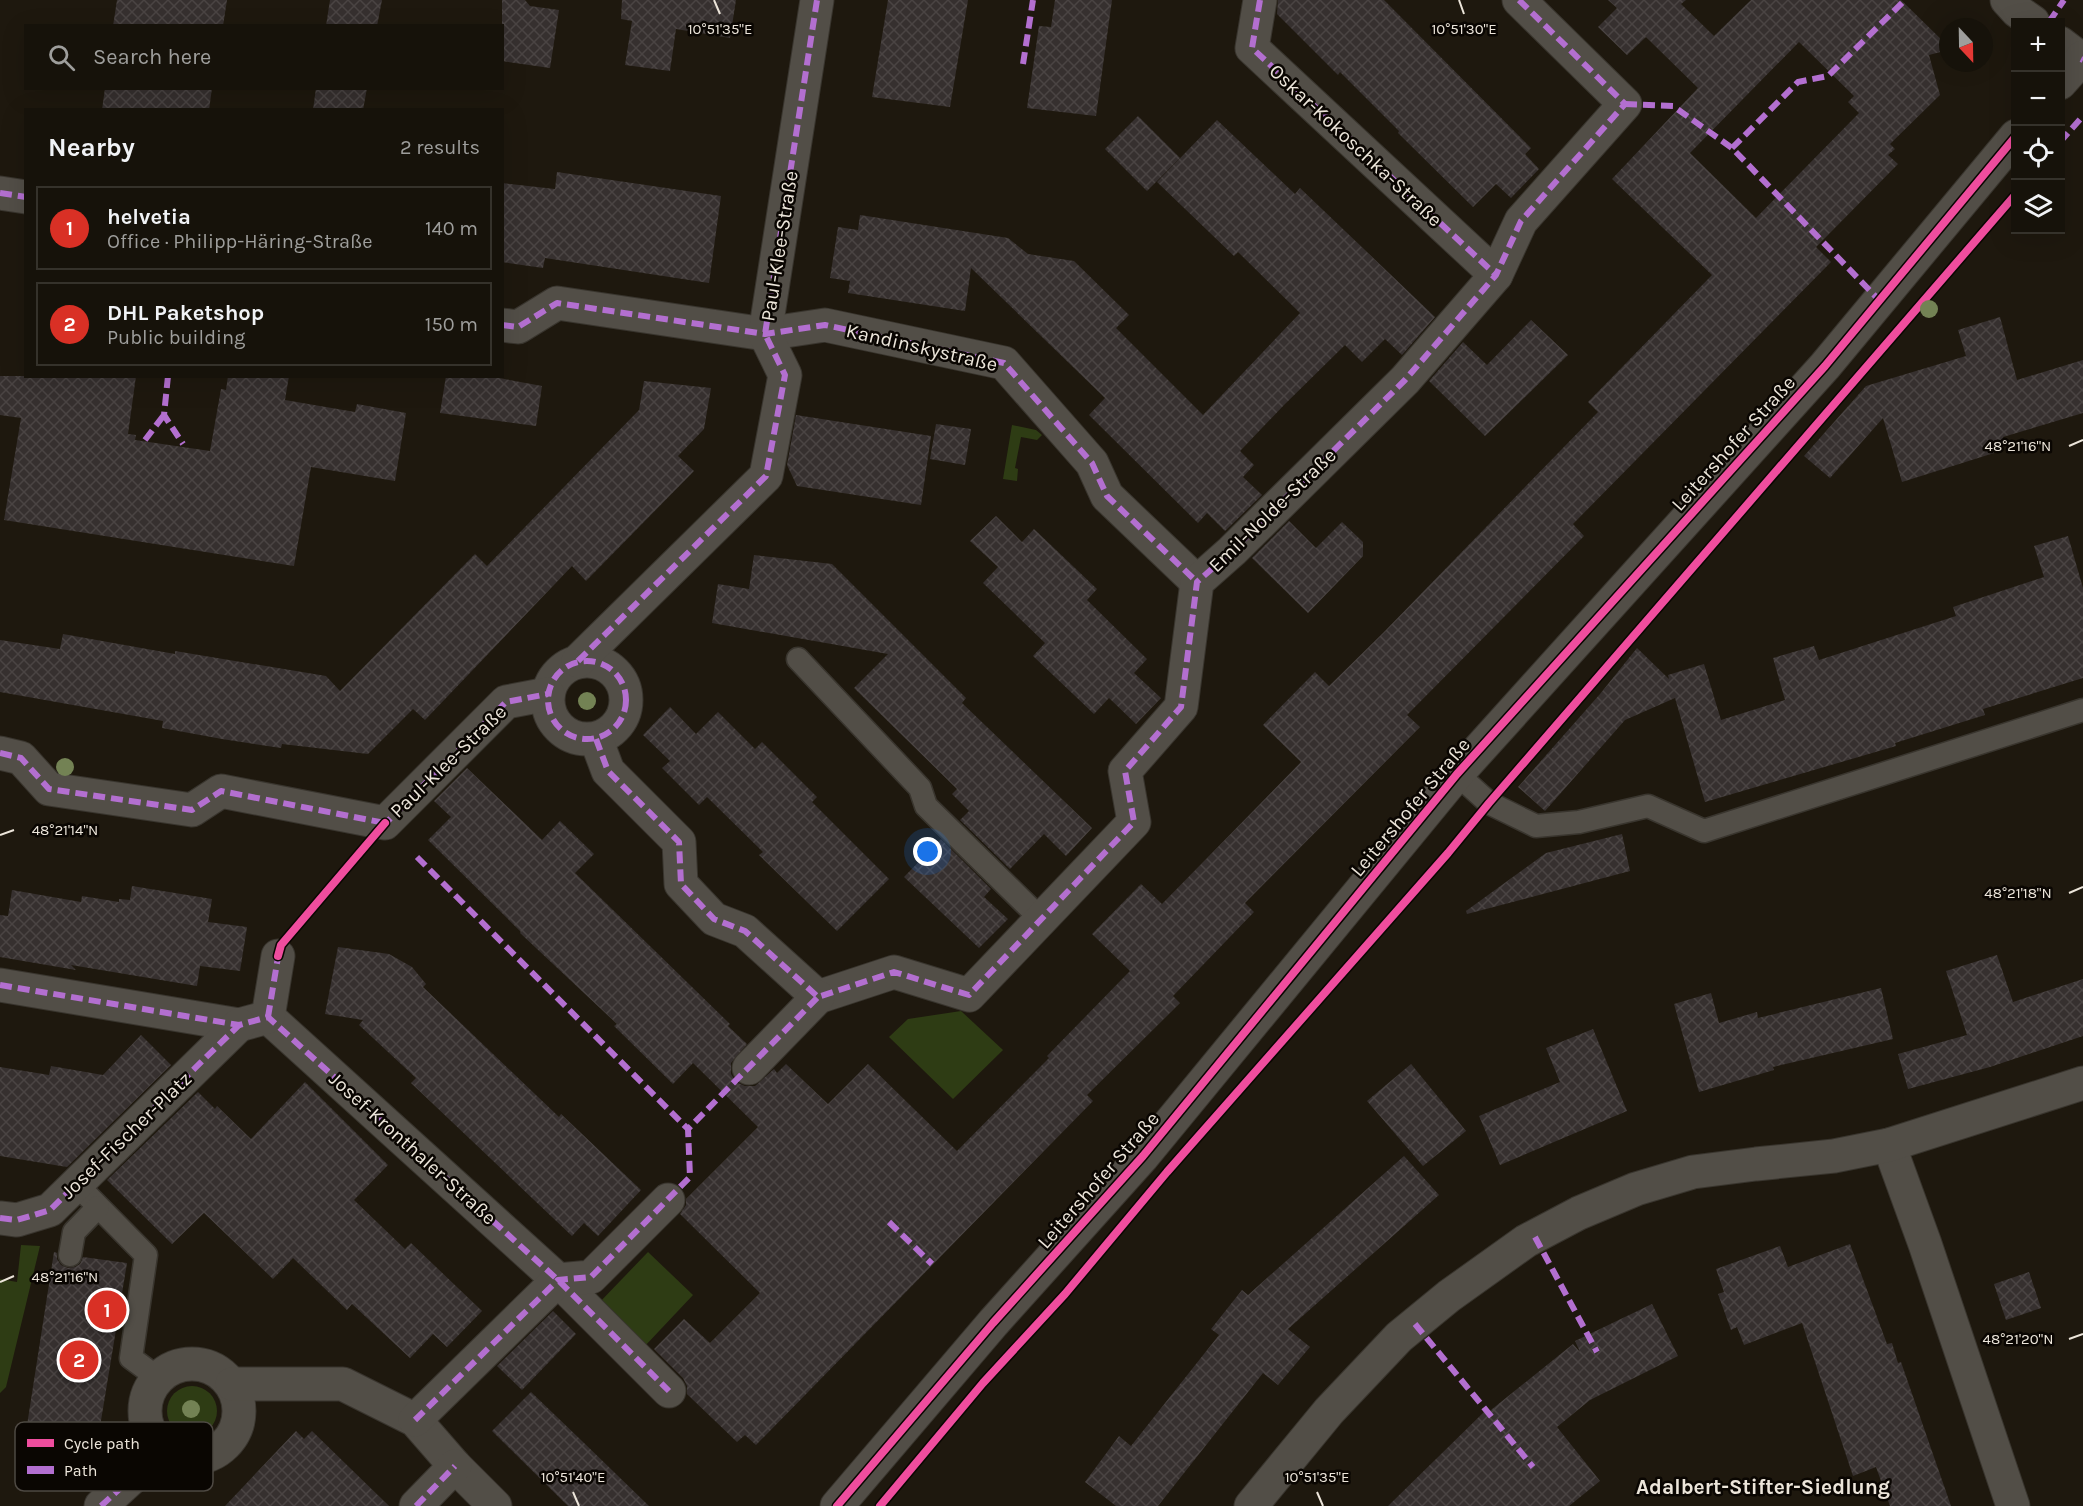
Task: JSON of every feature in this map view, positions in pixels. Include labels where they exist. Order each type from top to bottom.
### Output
[{"type":"street","name":"Paul-Klee-Straße","points":[[578,661],[766,476],[785,375],[765,334],[817,0]]},
{"type":"street","name":"Oskar-Kokoschka-Straße","points":[[1260,0],[1252,48],[1496,275]]},
{"type":"street","name":"Emil-Nolde-Straße","points":[[818,997],[894,972],[969,995],[1134,822],[1125,771],[1181,707],[1197,582],[1240,543],[1406,380],[1496,275],[1521,221],[1625,104],[1519,0]]},
{"type":"street","points":[[2007,0],[2027,18]]},
{"type":"street","name":"Leitershofer Straße","points":[[837,1506],[993,1323],[1143,1156],[1457,774],[1825,366],[2011,142]]},
{"type":"street","points":[[0,193],[24,197]]},
{"type":"street","name":"Kandinskystraße","points":[[504,325],[518,327],[557,303],[765,334],[825,325],[1004,363],[1092,463],[1107,496],[1197,582]]},
{"type":"street","points":[[578,661],[603,664],[621,681],[626,693],[626,705],[616,727],[596,739],[571,736],[560,729],[548,707],[551,683],[558,673],[578,661]]},
{"type":"street","name":"Paul-Klee-Straße","points":[[0,753],[21,758],[49,789],[192,810],[221,791],[385,823],[506,702],[548,694]]},
{"type":"street","points":[[596,739],[608,771],[679,842],[681,884],[714,919],[745,931],[818,997],[748,1068]]},
{"type":"street","points":[[0,985],[254,1021],[278,956]]},
{"type":"street","name":"Josef-Fischer-Platz","points":[[0,1218],[17,1220],[50,1210],[254,1021]]},
{"type":"street","name":"Josef-Kronthaler-Straße","points":[[254,1021],[558,1280],[669,1391]]},
{"type":"street","points":[[1251,1506],[1329,1411],[1399,1337],[1449,1296],[1526,1241],[1579,1213],[1626,1193],[1693,1172],[1834,1156],[1888,1145],[2083,1083]]},
{"type":"street","points":[[1888,1145],[2013,1506]]},
{"type":"street","points":[[415,1420],[558,1280],[591,1277],[669,1200]]},
{"type":"street","points":[[146,1422],[145,1406],[149,1390],[158,1378],[169,1369],[183,1364],[210,1367],[232,1384],[238,1398],[240,1412],[237,1427],[229,1440],[213,1453]]},
{"type":"street","points":[[232,1384],[343,1384],[415,1420],[455,1466],[495,1506]]},
{"type":"street","points":[[416,1506],[455,1466]]},
{"type":"street","points":[[101,1506],[117,1491]]},
{"type":"lane","points":[[798,660],[920,788],[926,806],[1041,920]]},
{"type":"lane","name":"Leitershofer Straße","points":[[1457,774],[1490,803],[1536,826],[1579,822],[1648,806],[1704,831],[2083,710]]},
{"type":"lane","points":[[70,1255],[74,1232],[92,1200],[146,1255],[132,1358],[158,1378]]},
{"type":"green space","points":[[1012,425],[1036,430],[1042,435],[1037,440],[1021,437],[1015,468],[1018,469],[1017,481],[1003,479]]},
{"type":"green space","points":[[961,1011],[1003,1050],[953,1099],[889,1037],[908,1019]]},
{"type":"green space","points":[[21,1245],[40,1246],[6,1387],[0,1393],[0,1279],[17,1282]]},
{"type":"green space","points":[[648,1252],[693,1295],[644,1347],[598,1304]]},
{"type":"green space","points":[[192,1386],[206,1390],[213,1397],[216,1406],[213,1425],[213,1422],[169,1421],[167,1411],[169,1401],[174,1393],[182,1388]]},
{"type":"building","points":[[117,0],[227,0],[223,24],[113,24]]},
{"type":"building","points":[[330,0],[382,0],[377,24],[326,24]]},
{"type":"building","points":[[502,0],[525,0],[530,6],[559,10],[550,68],[504,61],[504,24],[502,24]]},
{"type":"building","points":[[622,0],[736,0],[730,38],[676,29],[670,71],[625,65],[632,21],[621,19]]},
{"type":"building","points":[[888,0],[968,0],[950,107],[872,97]]},
{"type":"building","points":[[1055,0],[1112,0],[1096,116],[1027,108],[1039,26],[1051,27]]},
{"type":"building","points":[[1278,0],[1384,0],[1531,148],[1525,154],[1539,169],[1511,198],[1496,184],[1473,207],[1340,72],[1338,75],[1277,14]]},
{"type":"building","points":[[1608,0],[1686,0],[1681,4],[1714,36],[1751,0],[1901,0],[1939,37],[1939,52],[1929,55],[1940,95],[1890,144],[1895,149],[1888,155],[1898,164],[1816,247],[1831,262],[1573,524],[1584,536],[1407,715],[1420,727],[1245,903],[1254,912],[1173,996],[1180,1003],[1087,1095],[1093,1101],[756,1445],[745,1435],[737,1442],[687,1394],[687,1386],[683,1378],[654,1349],[684,1319],[710,1343],[760,1293],[680,1214],[686,1205],[686,1199],[758,1127],[693,1063],[673,1084],[614,1026],[617,1024],[520,933],[428,840],[451,817],[434,801],[467,768],[542,840],[560,821],[594,854],[575,873],[730,1024],[728,1026],[747,1044],[731,1063],[731,1074],[736,1082],[745,1086],[755,1086],[774,1069],[777,1073],[786,1064],[828,1104],[868,1064],[957,1151],[1049,1058],[1047,1056],[1130,971],[1092,934],[1141,884],[1162,904],[1301,762],[1263,725],[1315,672],[1329,686],[1384,632],[1598,412],[1588,402],[1712,275],[1612,179],[1698,88],[1646,37],[1627,55],[1598,27],[1617,8]],"holes":[[[1799,42],[1854,96],[1848,102],[1859,113],[1756,218],[1690,153]]]},
{"type":"building","points":[[105,90],[212,90],[209,108],[102,108]]},
{"type":"building","points":[[316,90],[367,90],[363,108],[313,108]]},
{"type":"building","points":[[1138,116],[1180,158],[1147,191],[1105,149]]},
{"type":"building","points":[[1217,120],[1295,194],[1300,188],[1435,317],[1402,355],[1385,339],[1362,362],[1345,345],[1284,405],[1240,451],[1254,465],[1243,477],[1262,495],[1225,531],[1207,513],[1198,523],[1089,415],[1105,398],[971,268],[965,311],[848,293],[850,281],[830,278],[838,227],[858,230],[860,215],[1008,238],[1028,254],[1074,261],[1129,315],[1116,328],[1203,415],[1300,313],[1238,252],[1234,256],[1157,182]]},
{"type":"building","points":[[557,172],[721,196],[709,283],[545,258],[543,268],[504,262],[504,183],[555,189]]},
{"type":"building","points":[[2000,317],[2017,380],[2083,360],[2083,413],[2003,437],[2004,441],[1991,444],[1994,453],[1902,482],[1883,418],[1830,478],[1804,456],[1866,386],[1966,356],[1958,330]]},
{"type":"building","points":[[1531,320],[1568,355],[1485,436],[1429,381],[1463,342],[1487,365]]},
{"type":"building","points":[[0,376],[136,378],[128,434],[136,435],[135,440],[210,451],[221,389],[226,390],[228,378],[289,378],[285,400],[355,412],[357,404],[406,413],[395,481],[311,467],[294,566],[4,520],[21,418],[0,415]]},
{"type":"building","points":[[446,378],[499,378],[542,386],[536,426],[440,413]]},
{"type":"building","points":[[644,381],[711,388],[704,429],[678,456],[694,471],[586,581],[572,566],[425,720],[413,709],[368,754],[282,744],[281,748],[222,739],[162,728],[163,721],[0,692],[0,640],[60,649],[63,634],[175,654],[175,651],[326,676],[340,691],[475,554],[487,566],[639,410]]},
{"type":"building","points":[[796,415],[931,436],[921,505],[797,486],[787,465]]},
{"type":"building","points":[[936,424],[971,429],[965,465],[930,459]]},
{"type":"building","points":[[996,516],[1022,542],[1034,529],[1097,589],[1087,600],[1147,659],[1134,673],[1161,698],[1136,724],[1109,698],[1094,714],[1033,656],[1045,643],[983,583],[998,567],[970,541]]},
{"type":"building","points":[[1289,521],[1316,548],[1342,522],[1363,542],[1363,556],[1308,613],[1252,558]]},
{"type":"building","points":[[2068,536],[2083,588],[2083,678],[1983,709],[1985,715],[1895,743],[1896,746],[1705,802],[1675,698],[1625,720],[1545,811],[1518,787],[1600,694],[1637,648],[1669,679],[1668,675],[1704,664],[1721,720],[1785,700],[1773,658],[1814,646],[1819,660],[1956,616],[1953,607],[2044,577],[2034,546]]},
{"type":"building","points":[[754,555],[832,564],[966,698],[962,703],[1092,828],[1066,856],[1044,834],[1010,869],[960,820],[969,811],[952,794],[957,789],[854,688],[888,654],[712,623],[718,584],[749,589]]},
{"type":"building","points":[[670,707],[696,734],[718,712],[755,749],[762,742],[817,797],[812,802],[889,879],[837,931],[759,855],[763,852],[707,797],[699,805],[662,768],[670,761],[643,735]]},
{"type":"building","points":[[1622,834],[1630,871],[1467,914],[1466,911],[1546,853]]},
{"type":"building","points":[[941,839],[991,889],[984,897],[1008,919],[979,948],[904,877]]},
{"type":"building","points":[[132,886],[212,899],[208,922],[247,927],[240,971],[200,966],[197,986],[71,965],[76,970],[0,957],[0,915],[8,916],[12,890],[81,902],[82,896],[119,902],[119,899],[130,900]]},
{"type":"building","points":[[338,947],[389,954],[412,967],[426,984],[423,987],[559,1117],[561,1114],[641,1190],[598,1236],[584,1223],[572,1236],[411,1083],[416,1078],[359,1025],[363,1020],[325,1014]]},
{"type":"building","points":[[1997,955],[2013,1002],[2083,979],[2083,1036],[1990,1067],[1908,1089],[1898,1054],[1967,1035],[1946,971]]},
{"type":"building","points":[[1881,988],[1893,1039],[1773,1067],[1774,1070],[1699,1092],[1674,1004],[1711,993],[1719,1023],[1757,1012],[1758,1018]]},
{"type":"building","points":[[1593,1029],[1627,1111],[1500,1165],[1479,1116],[1560,1082],[1546,1048]]},
{"type":"building","points":[[141,1035],[171,1065],[67,1167],[0,1156],[0,1067],[49,1075],[51,1066],[103,1075]]},
{"type":"building","points":[[1411,1064],[1466,1131],[1423,1166],[1367,1101]]},
{"type":"building","points":[[305,1082],[388,1165],[354,1200],[405,1249],[411,1243],[482,1311],[447,1347],[433,1334],[410,1358],[352,1304],[347,1310],[293,1258],[273,1279],[204,1213],[172,1244],[107,1180],[198,1092],[215,1109],[217,1106],[251,1139]]},
{"type":"building","points":[[1404,1156],[1439,1195],[1288,1329],[1310,1347],[1278,1385],[1263,1373],[1158,1506],[1116,1506],[1085,1482],[1119,1436],[1131,1446],[1219,1335],[1211,1329],[1242,1290],[1248,1295]]},
{"type":"building","points":[[1850,1244],[1887,1344],[1892,1343],[1898,1363],[1901,1362],[1951,1506],[1890,1506],[1876,1467],[1853,1476],[1802,1323],[1744,1345],[1737,1327],[1731,1330],[1718,1294],[1724,1292],[1716,1269],[1780,1246],[1788,1267]]},
{"type":"building","points":[[54,1252],[57,1253],[57,1259],[61,1265],[68,1268],[80,1264],[83,1257],[127,1263],[101,1422],[28,1422]]},
{"type":"building","points":[[2029,1272],[2041,1308],[2006,1320],[1994,1284]]},
{"type":"building","points":[[1652,1304],[1678,1356],[1590,1400],[1557,1427],[1600,1481],[1569,1506],[1388,1506],[1484,1412],[1486,1414],[1573,1344],[1580,1352],[1575,1341]]},
{"type":"building","points":[[553,1311],[576,1334],[522,1390],[497,1366]]},
{"type":"building","points":[[531,1392],[649,1506],[568,1506],[492,1431]]},
{"type":"building","points":[[296,1431],[304,1439],[312,1431],[389,1506],[225,1506]]},
{"type":"marked path","points":[[578,661],[766,476],[785,375],[765,334],[817,0]]},
{"type":"marked path","points":[[1023,64],[1033,0]]},
{"type":"marked path","points":[[1260,0],[1252,48],[1496,275]]},
{"type":"marked path","points":[[1519,0],[1625,104]]},
{"type":"marked path","points":[[1732,148],[1798,82],[1828,76],[1905,0]]},
{"type":"marked path","points":[[2052,18],[2064,0]]},
{"type":"marked path","points":[[1625,104],[1673,106],[1732,148],[1880,301]]},
{"type":"marked path","points":[[596,739],[608,771],[679,842],[681,884],[714,919],[745,931],[818,997],[894,972],[969,995],[1134,822],[1125,771],[1181,707],[1197,582],[1232,551],[1405,380],[1496,275],[1521,221],[1625,104]]},
{"type":"marked path","points":[[2065,136],[2083,116]]},
{"type":"marked path","points":[[0,193],[24,197]]},
{"type":"marked path","points":[[504,325],[518,327],[557,303],[765,334],[825,325],[1004,363],[1092,463],[1107,496],[1197,582]]},
{"type":"marked path","points":[[168,378],[164,415],[183,444]]},
{"type":"marked path","points":[[145,440],[164,415]]},
{"type":"marked path","points":[[587,661],[602,664],[615,672],[623,685],[626,700],[623,715],[615,728],[602,736],[587,739],[572,736],[559,728],[551,715],[548,700],[551,685],[559,672],[572,664],[587,661]]},
{"type":"marked path","points":[[382,827],[506,702],[548,694]]},
{"type":"marked path","points":[[0,753],[21,758],[49,789],[192,810],[221,791],[385,823]]},
{"type":"marked path","points":[[417,857],[688,1129]]},
{"type":"marked path","points":[[268,1017],[279,951]]},
{"type":"marked path","points":[[0,985],[239,1025],[268,1017],[558,1280],[669,1391]]},
{"type":"marked path","points":[[415,1420],[558,1280],[591,1277],[690,1177],[688,1129],[818,997]]},
{"type":"marked path","points":[[0,1218],[17,1220],[50,1210],[239,1025]]},
{"type":"marked path","points":[[889,1222],[932,1264]]},
{"type":"marked path","points":[[1535,1237],[1597,1352]]},
{"type":"marked path","points":[[1415,1324],[1533,1467]]},
{"type":"marked path","points":[[416,1506],[455,1466]]},
{"type":"marked path","points":[[101,1506],[117,1491]]},
{"type":"cycle path","points":[[837,1506],[993,1323],[1143,1156],[1457,774],[1825,366],[2011,142]]},
{"type":"cycle path","points":[[880,1506],[983,1383],[1065,1294],[1167,1172],[1448,853],[2011,200]]},
{"type":"cycle path","points":[[278,956],[281,945],[385,823]]},
{"type":"place","name":"helvetia","points":[[107,1310]]},
{"type":"place","name":"DHL Paketshop","points":[[79,1360]]},
{"type":"district","name":"Adalbert-Stifter-Siedlung","points":[[1763,1487]]}]
